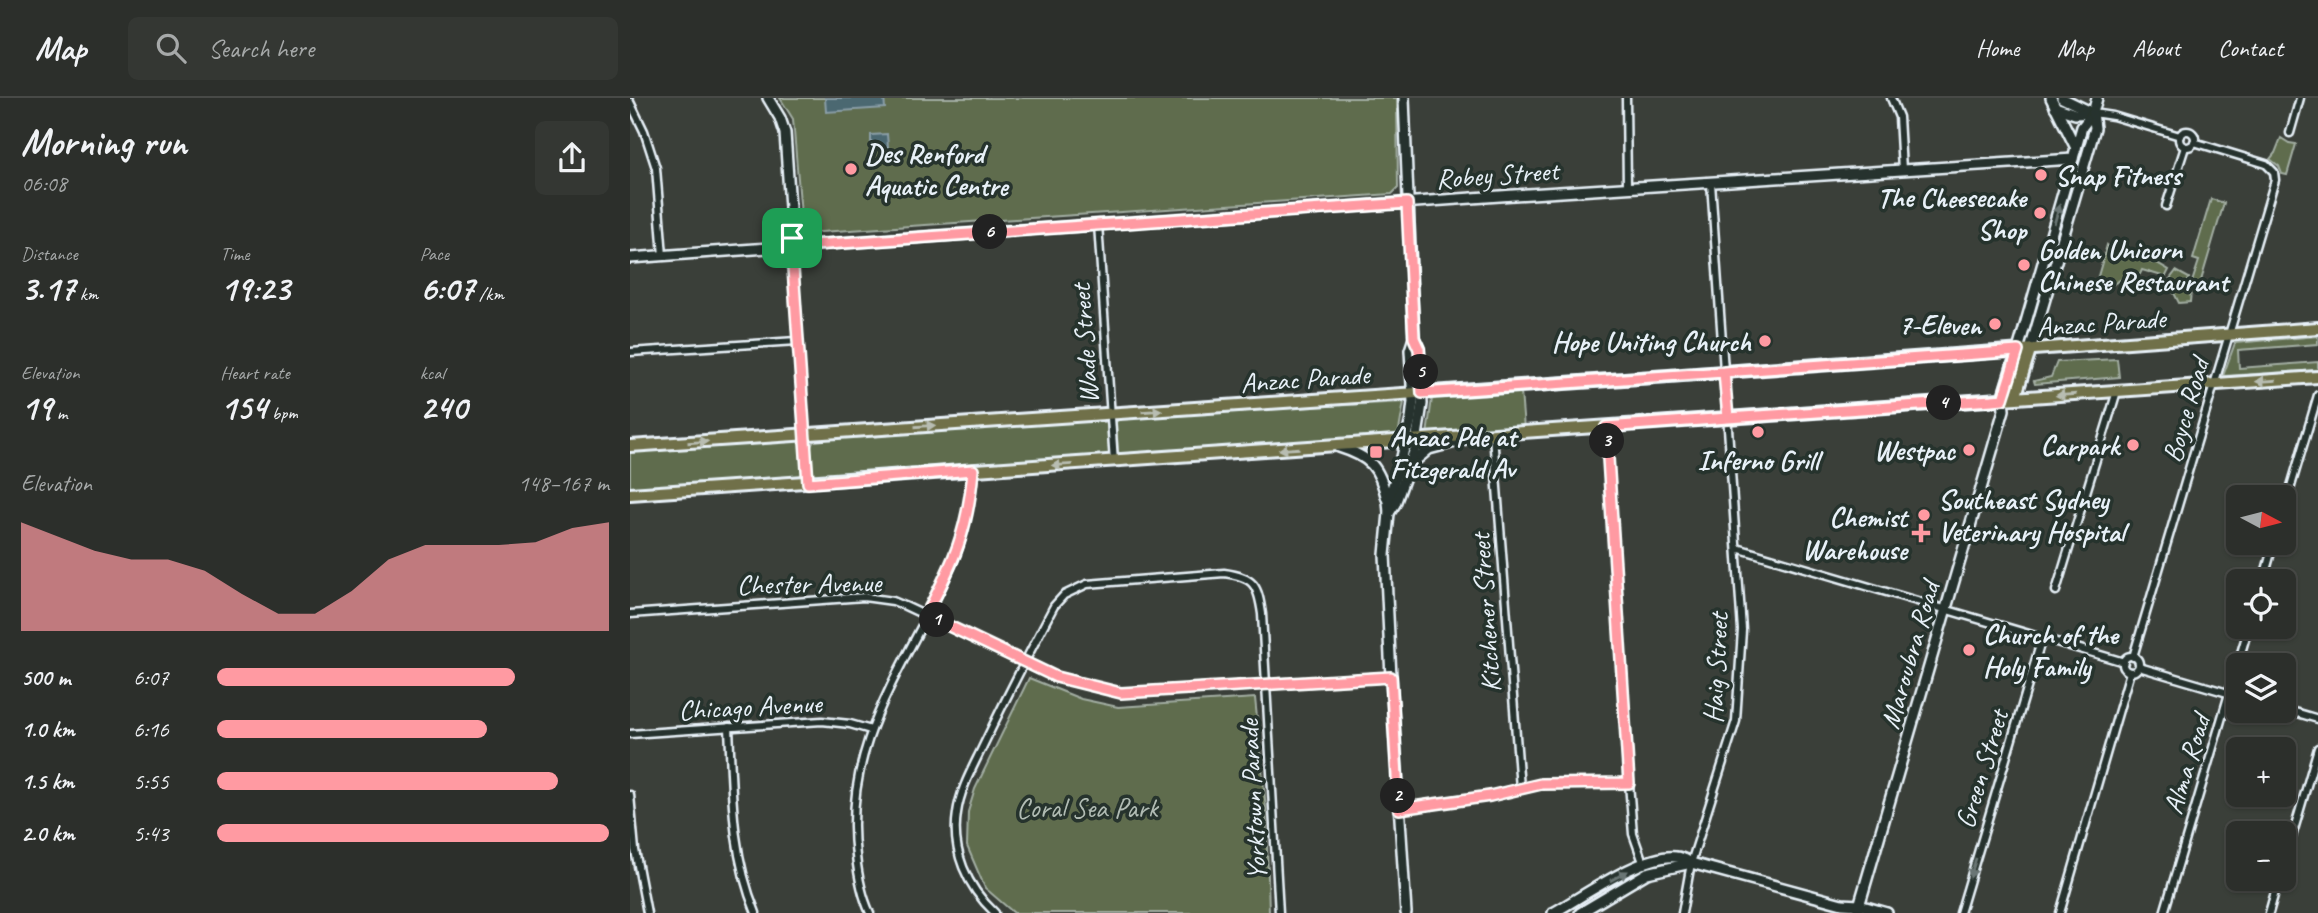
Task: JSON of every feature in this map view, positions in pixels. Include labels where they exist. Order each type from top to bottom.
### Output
[{"type":"main road","name":"Anzac Parade","points":[[630,446],[1724,372],[2318,328]]},
{"type":"main road","name":"Maroubra Road","points":[[2015,398],[2030,350]]},
{"type":"main road","name":"Maroubra Road","points":[[2004,405],[2018,351]]},
{"type":"main road","points":[[630,494],[1728,418],[2004,405],[2015,398],[2318,377]]},
{"type":"street","points":[[768,98],[785,133],[796,242],[796,252],[792,254]]},
{"type":"street","points":[[1389,513],[1395,504],[1408,467],[1417,393],[1410,350],[1414,338],[1405,98]]},
{"type":"street","points":[[1626,98],[1627,188]]},
{"type":"street","points":[[1891,98],[1899,117],[1902,170]]},
{"type":"street","points":[[2062,98],[2093,113]]},
{"type":"street","name":"Maroubra Road","points":[[2030,350],[2095,128],[2093,113],[2097,98]]},
{"type":"street","points":[[2290,133],[2300,98]]},
{"type":"street","points":[[630,102],[644,131],[656,168],[663,256]]},
{"type":"street","points":[[2053,102],[2075,114],[2113,116],[2180,136]]},
{"type":"street","points":[[2053,102],[2076,148]]},
{"type":"street","name":"Maroubra Road","points":[[2018,351],[2083,124],[2093,113]]},
{"type":"street","points":[[2180,136],[2185,132],[2194,136],[2194,142],[2185,147]]},
{"type":"street","points":[[2180,136],[2180,143],[2185,147]]},
{"type":"street","name":"Boyce Road","points":[[2133,657],[2276,176],[2266,164],[2194,142]]},
{"type":"street","points":[[2166,206],[2185,147]]},
{"type":"street","name":"Robey Street","points":[[796,242],[2073,159]]},
{"type":"street","name":"Haig Street","points":[[1682,913],[1691,863],[1736,722],[1742,630],[1711,183]]},
{"type":"street","name":"Wade Street","points":[[1098,224],[1114,462]]},
{"type":"street","points":[[783,247],[786,240],[796,242]]},
{"type":"street","points":[[630,258],[783,247]]},
{"type":"street","points":[[783,247],[792,254]]},
{"type":"street","points":[[792,254],[808,483]]},
{"type":"street","points":[[630,352],[797,341]]},
{"type":"street","points":[[2056,591],[2117,391]]},
{"type":"street","points":[[2291,485],[2318,395]]},
{"type":"street","name":"Maroubra Road","points":[[1858,909],[2004,405]]},
{"type":"street","points":[[1606,427],[1633,834],[1647,873]]},
{"type":"street","points":[[1408,467],[1433,447],[1487,436]]},
{"type":"street","name":"Kitchener Street","points":[[1487,436],[1520,788]]},
{"type":"street","points":[[1388,501],[1411,442]]},
{"type":"street","points":[[1335,446],[1357,452],[1374,465],[1388,501],[1385,555],[1406,913]]},
{"type":"street","points":[[870,913],[858,869],[853,816],[860,763],[871,730],[953,562],[970,504],[973,470]]},
{"type":"street","points":[[1737,548],[2124,662]]},
{"type":"street","name":"Yorktown Parade","points":[[1024,663],[1054,606],[1064,595],[1077,587],[1098,582],[1224,573],[1252,582],[1258,590],[1266,685],[1279,913]]},
{"type":"street","name":"Chester Avenue","points":[[630,614],[864,597],[893,601],[1056,677],[1121,693],[1391,677]]},
{"type":"street","name":"Green Street","points":[[1960,913],[2042,638]]},
{"type":"street","points":[[2128,657],[2133,657],[2138,661],[2139,667],[2130,672],[2125,670],[2124,662],[2128,657]]},
{"type":"street","points":[[995,913],[975,891],[960,861],[957,814],[961,793],[1024,663]]},
{"type":"street","points":[[2139,667],[2226,692]]},
{"type":"street","points":[[2060,913],[2130,672]]},
{"type":"street","name":"Alma Road","points":[[2164,913],[2226,703]]},
{"type":"street","points":[[2296,713],[2318,719]]},
{"type":"street","name":"Chicago Avenue","points":[[630,734],[822,720],[871,730]]},
{"type":"street","points":[[729,727],[734,835],[749,896],[756,913]]},
{"type":"street","points":[[2296,823],[2318,748]]},
{"type":"street","points":[[1399,809],[1490,796],[1541,784],[1629,783]]},
{"type":"street","points":[[630,795],[635,850],[647,913]]},
{"type":"street","points":[[1553,913],[1643,863],[1680,857],[1691,863],[1858,909],[1887,913]]},
{"type":"street","points":[[1580,913],[1647,873],[1691,863]]},
{"type":"street","points":[[2269,913],[2275,891]]},
{"type":"green space","points":[[780,98],[1397,98],[1398,188],[1392,194],[806,233],[802,227],[793,119]]},
{"type":"green space","points":[[2281,138],[2296,144],[2287,175],[2282,174],[2279,166],[2270,159]]},
{"type":"green space","points":[[2211,199],[2224,203],[2200,284],[2192,282],[2199,261],[2193,259]]},
{"type":"green space","points":[[2107,245],[2116,256],[2123,259],[2136,250],[2152,263],[2169,270],[2163,282],[2162,276],[2142,270],[2140,274],[2094,290]]},
{"type":"green space","points":[[2176,271],[2189,278],[2187,285],[2191,291],[2190,302],[2179,303],[2166,284]]},
{"type":"green space","points":[[2318,336],[2318,344],[2238,350],[2239,368],[2318,362],[2318,370],[2223,376],[2235,343]]},
{"type":"green space","points":[[2117,359],[2119,377],[2035,384],[2034,381],[2051,377],[2057,362]]},
{"type":"green space","points":[[1521,392],[1524,429],[1427,435],[1432,398]]},
{"type":"green space","points":[[1404,402],[1398,436],[1125,456],[1118,452],[1116,422],[1121,417]]},
{"type":"green space","points":[[1098,419],[1107,424],[1109,455],[1104,458],[819,477],[810,471],[809,449],[816,438]]},
{"type":"green space","points":[[793,439],[801,443],[803,473],[797,479],[630,488],[630,451]]},
{"type":"green space","name":"Coral Sea Park","points":[[1029,678],[1081,699],[1118,707],[1255,698],[1266,809],[1269,913],[1014,913],[985,888],[967,846],[968,812],[975,789]]},
{"type":"water","points":[[825,98],[884,98],[885,108],[826,112]]},
{"type":"water","points":[[887,134],[888,147],[871,149],[871,135]]},
{"type":"place","name":"Des Renford Aquatic Centre","points":[[851,169]]},
{"type":"place","name":"Snap Fitness","points":[[2041,175]]},
{"type":"place","name":"The Cheesecake Shop","points":[[2040,213]]},
{"type":"place","name":"Golden Unicorn Chinese Restaurant","points":[[2024,265]]},
{"type":"place","name":"7-Eleven","points":[[1995,324]]},
{"type":"place","name":"Hope Uniting Church","points":[[1765,341]]},
{"type":"place","name":"Inferno Grill","points":[[1758,432]]},
{"type":"place","name":"Carpark","points":[[2133,445]]},
{"type":"place","name":"Westpac","points":[[1969,450]]},
{"type":"place","name":"Anzac Pde at Fitzgerald Av","points":[[1376,452]]},
{"type":"place","name":"Southeast Sydney Veterinary Hospital","points":[[1924,515]]},
{"type":"place","name":"Chemist Warehouse","points":[[1921,533]]},
{"type":"place","name":"Church of the Holy Family","points":[[1969,650]]},
{"type":"route","points":[[792,238],[786,240],[783,247],[792,254],[808,483],[973,470],[964,531],[953,562],[926,615],[1056,677],[1121,693],[1391,677],[1399,809],[1490,796],[1541,784],[1629,783],[1606,427],[1728,418],[1724,372],[2018,351],[2003,399],[1992,400],[1728,418],[1726,407],[1724,372],[1422,393],[1419,349],[1414,338],[1407,203],[799,246],[792,238]]}]
